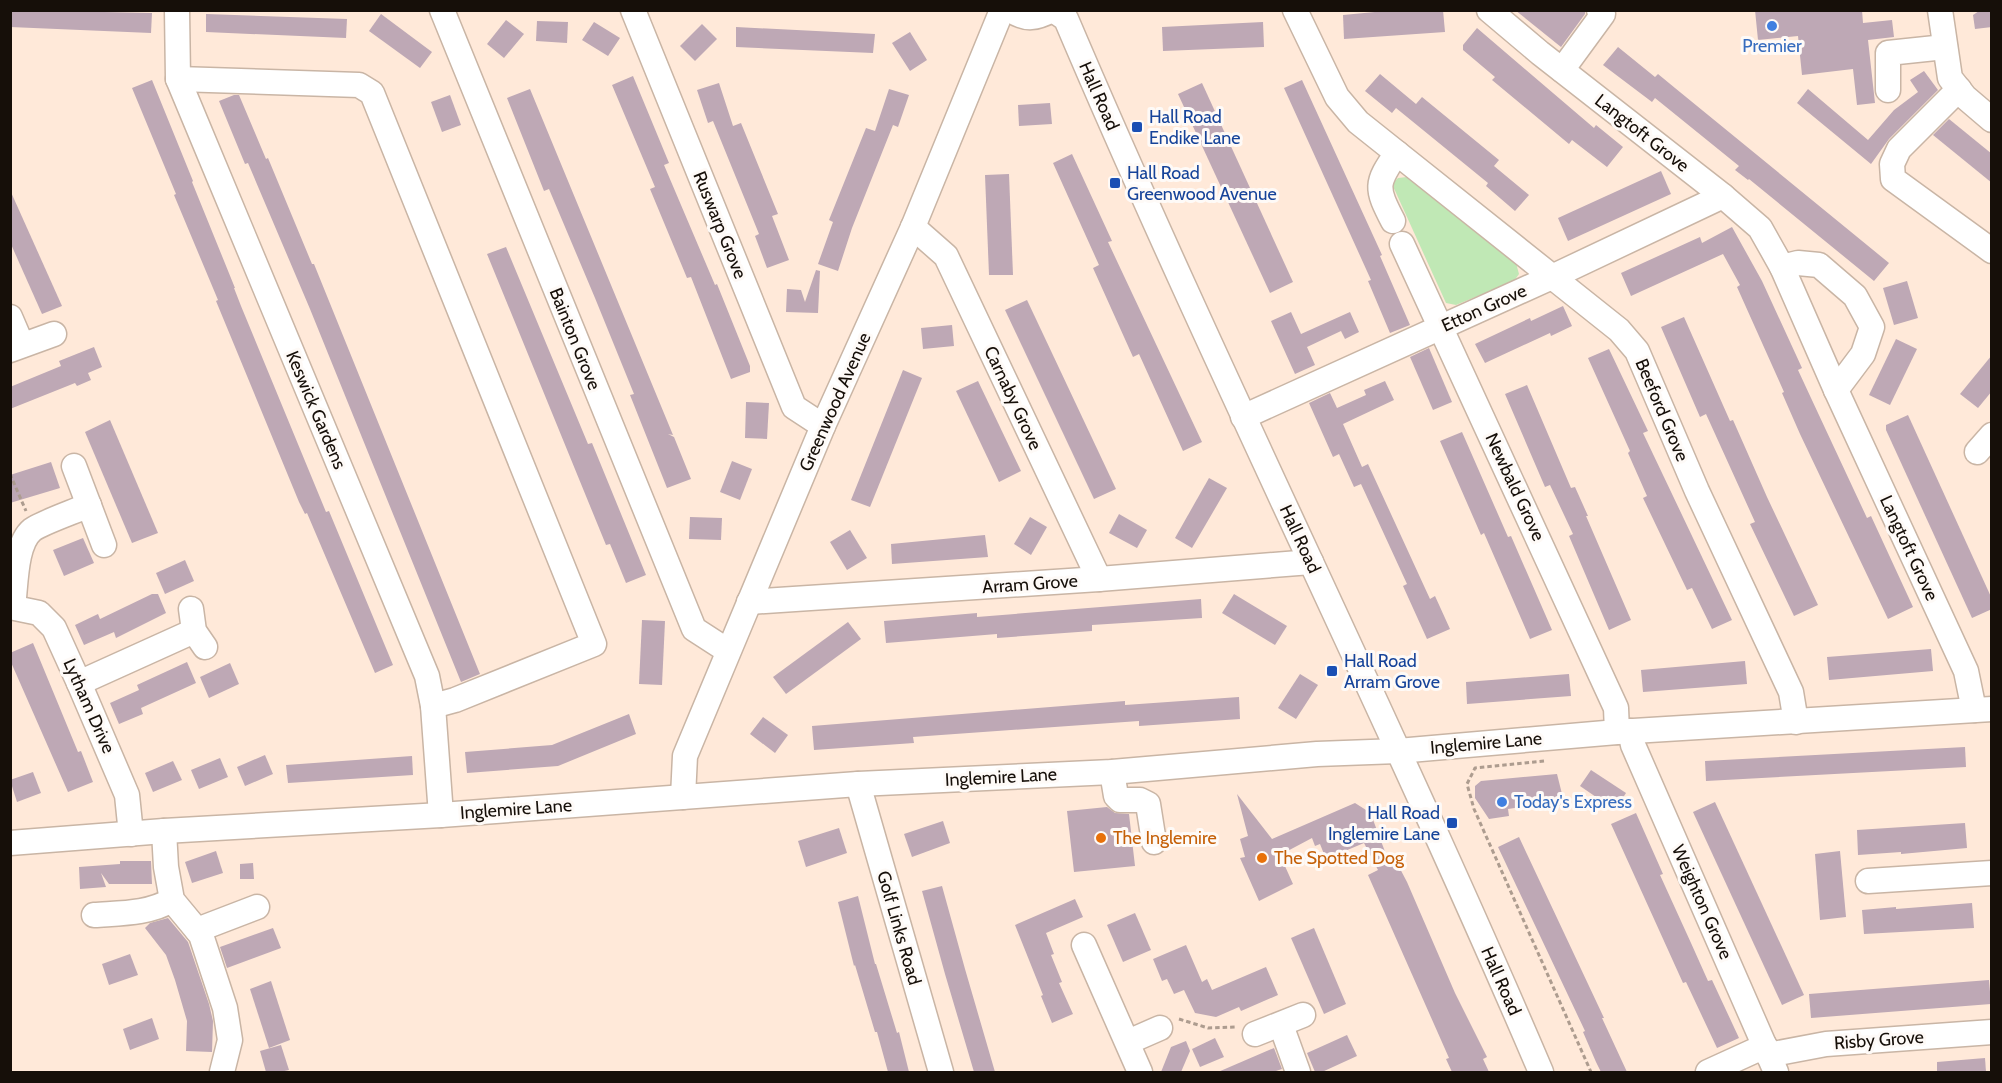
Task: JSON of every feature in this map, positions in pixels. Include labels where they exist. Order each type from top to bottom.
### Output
[{"type":"street","name":"Keswick Gardens","points":[[177,10],[178,79],[427,676],[434,706],[441,814]]},
{"type":"street","name":"Bainton Grove","points":[[442,10],[694,629],[728,651]]},
{"type":"street","name":"Ruswarp Grove","points":[[633,10],[794,407],[823,426]]},
{"type":"street","name":"Greenwood Avenue","points":[[683,797],[685,756],[823,426],[913,227],[1002,10]]},
{"type":"street","points":[[1011,10],[1020,17],[1037,18],[1052,10]]},
{"type":"street","name":"Hall Road","points":[[1052,10],[1066,19],[1243,417],[1398,752],[1541,1072]]},
{"type":"street","points":[[1296,10],[1337,97],[1358,122],[1397,153],[1385,170],[1379,185],[1383,202],[1393,221]]},
{"type":"street","name":"Langtoft Grove","points":[[1490,10],[1760,228],[1782,267],[1983,710]]},
{"type":"street","points":[[1562,70],[1603,14],[1599,10]]},
{"type":"street","points":[[1940,10],[1950,78],[1965,97],[1992,120]]},
{"type":"street","points":[[1888,90],[1888,53],[1945,46]]},
{"type":"street","points":[[178,79],[359,85],[372,93],[594,644],[455,700],[434,706]]},
{"type":"street","points":[[1959,89],[1899,149],[1892,164],[1893,179],[1992,251]]},
{"type":"street","name":"Beeford Grove","points":[[1397,153],[1554,276],[1619,330],[1637,351],[1702,502],[1791,692],[1796,722]]},
{"type":"street","name":"Etton Grove","points":[[1243,417],[1554,276],[1723,196]]},
{"type":"street","name":"Carnaby Grove","points":[[913,227],[946,256],[1099,579]]},
{"type":"street","name":"Newbald Grove","points":[[1402,244],[1616,708],[1623,732]]},
{"type":"street","points":[[1782,267],[1798,263],[1819,265],[1855,296],[1872,327],[1863,354],[1836,390]]},
{"type":"street","points":[[10,317],[16,348],[54,334]]},
{"type":"street","points":[[74,466],[104,545]]},
{"type":"street","points":[[12,607],[20,549],[27,536],[34,528],[89,505]]},
{"type":"street","name":"Arram Grove","points":[[749,602],[1099,579],[1311,562]]},
{"type":"street","name":"Lytham Drive","points":[[12,607],[39,613],[54,628],[127,795],[131,834]]},
{"type":"street","points":[[80,683],[197,629]]},
{"type":"street","name":"Inglemire Lane","points":[[10,843],[858,784],[1112,772],[1317,754],[1398,752],[1623,732],[1983,710]]},
{"type":"street","name":"Weighton Grove","points":[[1623,732],[1633,745],[1770,1058]]},
{"type":"street","points":[[1112,772],[1116,796],[1120,800],[1140,800],[1148,804],[1154,842]]},
{"type":"street","name":"Golf Links Road","points":[[858,784],[940,1072]]},
{"type":"street","points":[[164,831],[166,867],[172,900],[201,935],[225,1008],[230,1040],[222,1072]]},
{"type":"street","points":[[1868,881],[1992,873]]},
{"type":"street","points":[[94,915],[146,911],[172,900]]},
{"type":"street","points":[[197,930],[257,907]]},
{"type":"street","points":[[1084,945],[1140,1072]]},
{"type":"street","points":[[1255,1034],[1292,1020],[1298,1072]]},
{"type":"street","points":[[1128,1042],[1160,1028]]},
{"type":"street","name":"Risby Grove","points":[[1708,1072],[1826,1044],[1992,1032]]},
{"type":"path","points":[[10,474],[34,528]]},
{"type":"path","points":[[1554,760],[1475,768],[1467,784],[1474,809],[1591,1072]]},
{"type":"path","points":[[1160,1028],[1160,1019],[1184,1020],[1208,1028],[1245,1027],[1255,1034]]},
{"type":"green space","points":[[1407,177],[1516,263],[1519,274],[1514,281],[1456,305],[1446,303],[1392,184],[1398,178]]},
{"type":"building","points":[[10,10],[152,13],[151,33],[10,27]]},
{"type":"building","points":[[1396,10],[1443,10],[1445,32],[1344,39],[1343,15]]},
{"type":"building","points":[[1515,10],[1585,10],[1585,14],[1561,47]]},
{"type":"building","points":[[1755,10],[1862,10],[1863,23],[1892,20],[1894,37],[1868,40],[1875,103],[1857,105],[1853,69],[1802,75],[1798,36],[1758,40]]},
{"type":"building","points":[[1992,10],[1992,27],[1975,29],[1973,15],[1979,11]]},
{"type":"building","points":[[206,14],[347,19],[346,38],[206,32]]},
{"type":"building","points":[[381,14],[432,52],[420,68],[369,31]]},
{"type":"building","points":[[506,20],[524,34],[504,58],[487,44]]},
{"type":"building","points":[[537,21],[568,22],[567,43],[536,41]]},
{"type":"building","points":[[594,22],[620,38],[608,56],[582,40]]},
{"type":"building","points":[[1263,22],[1264,47],[1163,51],[1162,27]]},
{"type":"building","points":[[702,24],[717,39],[695,61],[680,46]]},
{"type":"building","points":[[736,27],[875,34],[873,53],[736,47]]},
{"type":"building","points":[[1477,28],[1594,128],[1596,125],[1623,147],[1607,167],[1572,140],[1569,144],[1492,80],[1495,77],[1463,50],[1463,45]]},
{"type":"building","points":[[910,32],[927,60],[910,71],[892,43]]},
{"type":"building","points":[[1618,47],[1655,77],[1658,74],[1889,263],[1874,281],[1735,170],[1739,166],[1655,98],[1652,102],[1603,65]]},
{"type":"building","points":[[1924,71],[1938,90],[1889,139],[1871,164],[1797,103],[1808,89],[1868,140],[1894,110],[1918,92],[1910,80]]},
{"type":"building","points":[[1380,74],[1416,104],[1422,97],[1499,160],[1494,166],[1529,195],[1515,211],[1486,186],[1488,183],[1396,108],[1392,113],[1365,91]]},
{"type":"building","points":[[633,76],[669,163],[664,165],[715,285],[717,284],[750,366],[750,372],[731,379],[691,277],[687,278],[650,189],[655,187],[612,85]]},
{"type":"building","points":[[152,80],[241,306],[326,512],[329,511],[393,665],[375,673],[307,513],[305,514],[299,502],[132,88]]},
{"type":"building","points":[[1302,80],[1382,255],[1380,256],[1410,325],[1390,333],[1368,281],[1371,280],[1284,88]]},
{"type":"building","points":[[719,83],[733,126],[741,123],[778,214],[772,216],[789,260],[767,268],[755,236],[759,234],[713,121],[708,123],[697,90]]},
{"type":"building","points":[[1202,83],[1293,282],[1270,293],[1178,94]]},
{"type":"building","points":[[530,89],[673,435],[668,434],[674,437],[691,479],[667,488],[630,395],[634,394],[595,298],[549,189],[544,191],[507,98]]},
{"type":"building","points":[[889,89],[909,95],[898,127],[893,125],[852,228],[838,271],[818,264],[833,222],[829,220],[866,128],[875,131]]},
{"type":"building","points":[[239,95],[312,264],[314,264],[480,674],[461,682],[310,309],[219,101]]},
{"type":"building","points":[[450,95],[461,125],[442,132],[431,102]]},
{"type":"building","points":[[1050,103],[1052,124],[1019,126],[1018,105]]},
{"type":"building","points":[[1949,119],[1992,154],[1992,183],[1933,135]]},
{"type":"building","points":[[1072,154],[1112,241],[1108,242],[1202,442],[1183,451],[1139,354],[1133,357],[1093,268],[1099,265],[1053,163]]},
{"type":"building","points":[[1661,171],[1671,194],[1568,241],[1558,218]]},
{"type":"building","points":[[1009,174],[1013,275],[989,275],[985,175]]},
{"type":"building","points":[[10,190],[62,306],[42,314],[10,242]]},
{"type":"building","points":[[1732,227],[1762,281],[1802,368],[1798,370],[1867,518],[1871,516],[1913,607],[1888,619],[1800,434],[1782,393],[1784,392],[1737,287],[1740,285],[1723,254],[1631,296],[1621,273],[1700,237],[1702,243]]},
{"type":"building","points":[[506,247],[588,444],[592,443],[646,575],[626,583],[610,544],[606,545],[487,254]]},
{"type":"building","points":[[816,270],[820,271],[818,313],[786,312],[787,289],[801,290],[805,302]]},
{"type":"building","points":[[1907,281],[1918,318],[1894,325],[1883,288]]},
{"type":"building","points":[[1027,300],[1116,489],[1094,499],[1005,310]]},
{"type":"building","points":[[1563,306],[1572,326],[1551,336],[1550,333],[1485,363],[1475,344],[1530,318],[1531,321]]},
{"type":"building","points":[[1291,312],[1301,334],[1350,312],[1359,332],[1345,339],[1341,331],[1307,347],[1315,365],[1295,374],[1271,321]]},
{"type":"building","points":[[1684,317],[1730,421],[1733,420],[1818,605],[1794,616],[1750,524],[1755,522],[1706,414],[1700,417],[1661,327]]},
{"type":"building","points":[[952,325],[954,346],[923,349],[921,328]]},
{"type":"building","points":[[1896,339],[1917,349],[1890,405],[1869,395]]},
{"type":"building","points":[[94,347],[102,367],[88,373],[91,380],[77,386],[75,383],[10,409],[10,387],[61,366],[59,361]]},
{"type":"building","points":[[1429,348],[1452,402],[1433,410],[1410,357]]},
{"type":"building","points":[[1609,349],[1648,431],[1643,433],[1732,620],[1712,629],[1692,588],[1687,590],[1643,498],[1647,496],[1628,453],[1630,451],[1588,358]]},
{"type":"building","points":[[1992,355],[1992,391],[1978,408],[1960,394]]},
{"type":"building","points":[[903,370],[922,378],[870,507],[851,500]]},
{"type":"building","points":[[978,381],[1021,471],[999,482],[956,391]]},
{"type":"building","points":[[1385,381],[1394,400],[1343,424],[1362,467],[1368,464],[1430,599],[1435,596],[1450,629],[1427,639],[1403,586],[1407,584],[1361,484],[1354,487],[1339,454],[1333,457],[1309,403],[1330,393],[1337,408],[1366,395],[1364,390]]},
{"type":"building","points":[[1527,385],[1571,488],[1575,487],[1588,516],[1586,516],[1631,620],[1609,630],[1569,536],[1573,534],[1550,485],[1545,487],[1505,394]]},
{"type":"building","points":[[746,402],[769,403],[767,439],[745,438]]},
{"type":"building","points":[[1908,415],[1992,599],[1992,609],[1972,618],[1886,430],[1886,425]]},
{"type":"building","points":[[110,420],[158,533],[132,543],[85,432]]},
{"type":"building","points":[[1462,432],[1552,630],[1530,639],[1484,533],[1481,535],[1440,441]]},
{"type":"building","points":[[732,461],[752,469],[740,500],[720,492]]},
{"type":"building","points":[[51,462],[60,488],[10,503],[10,475]]},
{"type":"building","points":[[1209,478],[1227,488],[1192,548],[1175,538]]},
{"type":"building","points":[[1119,514],[1147,530],[1137,548],[1109,533]]},
{"type":"building","points":[[690,517],[722,518],[721,540],[689,539]]},
{"type":"building","points":[[1030,517],[1047,527],[1031,555],[1014,544]]},
{"type":"building","points":[[850,530],[867,558],[847,570],[830,542]]},
{"type":"building","points":[[985,535],[988,557],[892,564],[891,544]]},
{"type":"building","points":[[83,538],[94,563],[64,576],[53,550]]},
{"type":"building","points":[[185,560],[194,581],[165,594],[156,573]]},
{"type":"building","points":[[152,594],[158,594],[166,613],[116,638],[114,632],[84,645],[75,625],[98,614],[100,619]]},
{"type":"building","points":[[1234,594],[1287,626],[1275,645],[1222,613]]},
{"type":"building","points":[[1201,599],[1202,618],[1092,625],[1092,631],[997,638],[997,634],[886,643],[884,621],[977,613],[977,617]]},
{"type":"building","points":[[642,620],[665,621],[662,685],[639,684]]},
{"type":"building","points":[[848,622],[861,639],[786,694],[773,677]]},
{"type":"building","points":[[33,643],[78,752],[81,751],[93,782],[68,792],[10,660],[10,653]]},
{"type":"building","points":[[1931,649],[1933,671],[1829,680],[1827,657]]},
{"type":"building","points":[[1745,661],[1747,684],[1643,692],[1641,670]]},
{"type":"building","points":[[187,662],[196,683],[141,708],[143,714],[119,724],[110,703],[139,690],[137,685]]},
{"type":"building","points":[[230,663],[239,684],[209,698],[200,677]]},
{"type":"building","points":[[1300,674],[1318,685],[1296,719],[1278,708]]},
{"type":"building","points":[[1569,674],[1571,696],[1467,704],[1466,682]]},
{"type":"building","points":[[1239,697],[1240,719],[1139,726],[1139,721],[913,737],[914,743],[814,750],[812,726],[1125,701],[1125,705]]},
{"type":"building","points":[[629,714],[636,734],[558,766],[467,773],[465,752],[552,745]]},
{"type":"building","points":[[763,717],[788,735],[775,753],[750,734]]},
{"type":"building","points":[[1965,747],[1966,767],[1706,781],[1705,761]]},
{"type":"building","points":[[265,755],[273,774],[245,786],[237,767]]},
{"type":"building","points":[[412,756],[413,775],[288,783],[286,765]]},
{"type":"building","points":[[220,758],[228,777],[199,789],[191,770]]},
{"type":"building","points":[[173,761],[182,780],[153,792],[145,773]]},
{"type":"building","points":[[1591,770],[1626,793],[1615,810],[1580,786]]},
{"type":"building","points":[[33,772],[41,793],[17,802],[10,780]]},
{"type":"building","name":"Today's Express","points":[[1557,774],[1565,806],[1527,806],[1508,809],[1509,816],[1489,819],[1475,798],[1475,786],[1481,781]]},
{"type":"building","points":[[1237,794],[1272,839],[1355,803],[1366,810],[1372,817],[1390,865],[1397,863],[1407,882],[1455,993],[1487,1057],[1483,1059],[1489,1072],[1452,1072],[1446,1059],[1449,1058],[1368,875],[1378,870],[1364,843],[1326,859],[1320,844],[1315,846],[1312,838],[1280,855],[1293,884],[1259,901],[1240,858],[1245,857],[1240,839],[1248,836]]},
{"type":"building","points":[[1715,802],[1804,995],[1782,1005],[1693,812]]},
{"type":"building","name":"The Inglemire","points":[[1107,807],[1115,813],[1129,814],[1135,866],[1074,872],[1067,811]]},
{"type":"building","points":[[1636,813],[1663,874],[1660,875],[1708,981],[1712,980],[1739,1038],[1717,1048],[1686,982],[1683,983],[1611,824]]},
{"type":"building","points":[[943,821],[950,843],[912,857],[904,834]]},
{"type":"building","points":[[1965,823],[1967,848],[1858,855],[1857,830]]},
{"type":"building","points":[[839,828],[847,853],[806,867],[798,841]]},
{"type":"building","points":[[1519,837],[1627,1072],[1601,1072],[1596,1062],[1583,1032],[1585,1031],[1498,847]]},
{"type":"building","points":[[216,851],[223,873],[192,883],[185,862]]},
{"type":"building","points":[[1840,851],[1846,917],[1820,920],[1815,854]]},
{"type":"building","points":[[120,861],[151,861],[152,884],[109,884],[101,873],[106,887],[80,889],[79,867],[120,864]]},
{"type":"building","points":[[253,863],[254,879],[240,879],[240,864]]},
{"type":"building","points":[[942,886],[995,1072],[974,1072],[945,974],[922,891]]},
{"type":"building","points":[[858,896],[875,964],[897,1033],[899,1032],[909,1072],[888,1072],[854,966],[838,902]]},
{"type":"building","points":[[1075,899],[1083,917],[1046,933],[1054,954],[1051,955],[1062,982],[1059,983],[1073,1014],[1052,1023],[1015,925]]},
{"type":"building","points":[[1972,903],[1974,928],[1864,934],[1862,910]]},
{"type":"building","points":[[1135,913],[1151,950],[1123,962],[1107,925]]},
{"type":"building","points":[[168,918],[188,942],[209,1004],[213,1021],[212,1052],[186,1051],[187,1021],[175,980],[166,955],[145,928],[150,923]]},
{"type":"building","points":[[273,928],[281,948],[227,968],[220,947]]},
{"type":"building","points":[[1314,928],[1346,1004],[1324,1014],[1291,938]]},
{"type":"building","points":[[1186,945],[1202,982],[1207,979],[1212,990],[1266,967],[1278,995],[1241,1011],[1239,1007],[1216,1017],[1195,1013],[1184,990],[1174,994],[1167,979],[1162,981],[1153,959]]},
{"type":"building","points":[[130,954],[138,975],[109,985],[102,964]]},
{"type":"building","points":[[1989,980],[1991,1004],[1811,1018],[1809,994]]},
{"type":"building","points":[[271,981],[290,1040],[269,1048],[250,989]]},
{"type":"building","points":[[152,1018],[159,1039],[130,1050],[123,1029]]},
{"type":"building","points":[[1347,1035],[1357,1056],[1322,1072],[1315,1072],[1307,1053]]},
{"type":"building","points":[[1215,1038],[1224,1057],[1200,1067],[1192,1049]]},
{"type":"building","points":[[1186,1041],[1190,1051],[1181,1072],[1161,1072],[1171,1047]]},
{"type":"building","points":[[281,1045],[289,1070],[266,1072],[260,1051]]},
{"type":"building","points":[[1274,1048],[1282,1069],[1273,1072],[1218,1072]]},
{"type":"building","points":[[1985,1058],[1986,1072],[1937,1072],[1937,1062]]},
{"type":"place","name":"Premier","points":[[1772,26]]},
{"type":"place","name":"Hall Road Endike Lane","points":[[1137,127]]},
{"type":"place","name":"Hall Road Greenwood Avenue","points":[[1115,183]]},
{"type":"place","name":"Hall Road Arram Grove","points":[[1332,671]]},
{"type":"place","name":"Today's Express","points":[[1502,802]]},
{"type":"place","name":"Hall Road Inglemire Lane","points":[[1452,823]]},
{"type":"place","name":"The Inglemire","points":[[1101,838]]},
{"type":"place","name":"The Spotted Dog","points":[[1262,858]]}]
